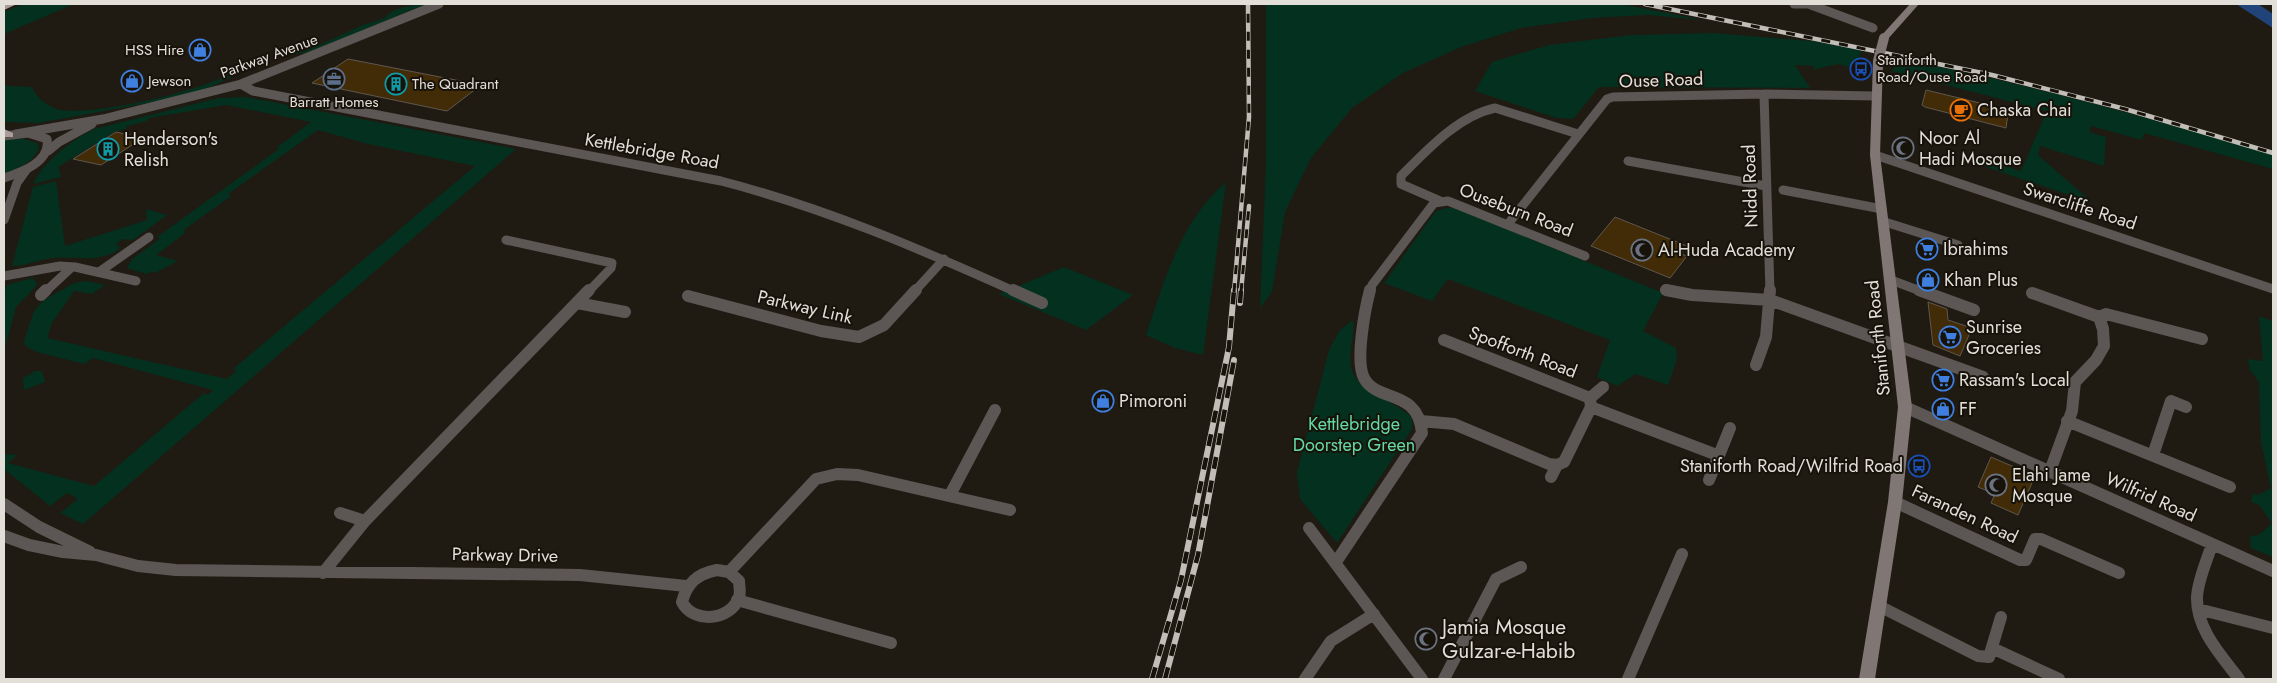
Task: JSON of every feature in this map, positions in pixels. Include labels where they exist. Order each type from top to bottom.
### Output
[{"type":"highway","points":[[4,7],[12,4]]},
{"type":"main road","name":"Staniforth Road","points":[[1867,679],[1895,502],[1905,407],[1875,155],[1878,130],[1876,96],[1878,61],[1884,38],[1914,4]]},
{"type":"street","name":"Parkway Avenue","points":[[8,134],[103,119],[241,84],[298,63],[439,4]]},
{"type":"street","points":[[1794,4],[1814,5],[1873,28]]},
{"type":"street","name":"Kettlebridge Road","points":[[241,84],[253,91],[721,181],[812,208],[944,259],[1042,303]]},
{"type":"street","name":"Ouse Road","points":[[1508,224],[1607,99],[1613,97],[1764,94],[1876,96]]},
{"type":"street","name":"Nidd Road","points":[[1756,365],[1766,337],[1770,300],[1764,94]]},
{"type":"street","points":[[1440,201],[1401,184],[1401,176],[1428,149],[1482,110],[1496,108],[1578,134]]},
{"type":"street","name":"Parkway Avenue","points":[[28,168],[58,142],[103,119]]},
{"type":"street","points":[[8,134],[38,134],[48,139],[50,144],[48,151]]},
{"type":"street","name":"Swarcliffe Road","points":[[1875,155],[2273,289]]},
{"type":"street","points":[[1628,161],[1766,186]]},
{"type":"street","points":[[4,178],[28,168]]},
{"type":"street","points":[[4,215],[17,183],[28,168]]},
{"type":"street","points":[[1783,190],[1882,209]]},
{"type":"street","name":"Ouseburn Road","points":[[1421,421],[1417,412],[1406,403],[1371,386],[1364,378],[1361,361],[1366,306],[1372,285],[1434,203],[1448,201],[1585,256]]},
{"type":"street","points":[[1884,222],[1958,245]]},
{"type":"street","points":[[99,272],[149,237]]},
{"type":"street","points":[[322,573],[365,521],[611,268],[612,263],[506,240]]},
{"type":"street","name":"Parkway Link","points":[[688,296],[822,331],[859,337],[884,325],[944,259]]},
{"type":"street","points":[[42,295],[72,267]]},
{"type":"street","points":[[4,276],[45,268],[72,267],[136,282]]},
{"type":"street","points":[[1891,280],[1974,310]]},
{"type":"street","points":[[1665,290],[1692,295],[1770,300],[1983,377]]},
{"type":"street","points":[[2032,293],[2052,295],[2099,317],[2104,329],[2105,349],[2097,361],[2075,382],[2072,411],[2050,471]]},
{"type":"street","points":[[577,303],[625,312]]},
{"type":"street","points":[[2099,317],[2106,314],[2202,338]]},
{"type":"street","name":"Spofforth Road","points":[[1444,340],[1717,455]]},
{"type":"street","points":[[1336,562],[1422,434],[1421,421],[1454,424],[1549,464],[1557,465],[1564,462],[1590,402],[1603,386]]},
{"type":"street","points":[[2153,455],[2171,401],[2186,407]]},
{"type":"street","name":"Wilfrid Road","points":[[1905,407],[2273,571]]},
{"type":"street","points":[[950,496],[995,410]]},
{"type":"street","points":[[2067,421],[2230,487]]},
{"type":"street","points":[[1709,480],[1717,455],[1730,428]]},
{"type":"street","points":[[1551,477],[1557,465]]},
{"type":"street","points":[[729,572],[816,479],[828,474],[840,472],[858,474],[1010,510]]},
{"type":"street","name":"Faranden Road","points":[[1895,502],[2020,560],[2026,560],[2036,539],[2041,539],[2119,573]]},
{"type":"street","name":"Parkway Drive","points":[[4,504],[39,528],[96,556]]},
{"type":"street","points":[[340,513],[365,521]]},
{"type":"street","points":[[1309,528],[1422,679]]},
{"type":"street","name":"Parkway Drive","points":[[4,536],[29,545],[96,556],[138,566],[176,570],[580,576],[686,586]]},
{"type":"street","points":[[2212,544],[2197,596],[2198,609],[2204,628],[2239,679]]},
{"type":"street","points":[[1628,679],[1682,554]]},
{"type":"street","points":[[1444,679],[1496,579],[1521,568]]},
{"type":"street","points":[[717,570],[729,572],[735,576],[740,587],[737,600],[732,607],[717,616],[708,618],[692,616],[682,606],[682,598],[686,586],[702,574],[717,570]]},
{"type":"street","points":[[737,600],[891,643]]},
{"type":"street","points":[[1879,606],[1978,656],[1989,657],[2000,617]]},
{"type":"street","points":[[2198,609],[2273,628]]},
{"type":"street","points":[[1305,679],[1331,641],[1374,614]]},
{"type":"street","points":[[1992,648],[2059,679]]},
{"type":"green space","points":[[22,4],[74,4],[4,34],[4,12]]},
{"type":"green space","points":[[418,4],[426,4],[310,52],[296,54],[286,52],[306,51],[363,25],[385,18],[391,12]]},
{"type":"green space","points":[[1266,4],[1621,4],[1703,20],[1648,15],[1592,18],[1521,28],[1461,47],[1403,73],[1352,108],[1311,158],[1285,212],[1272,292],[1260,308],[1266,165]]},
{"type":"green space","points":[[1713,33],[1812,41],[1862,50],[1854,68],[1838,64],[1812,70],[1815,66],[1795,65],[1810,88],[1599,87],[1573,119],[1557,118],[1475,91],[1492,62],[1549,45],[1631,35]]},
{"type":"green space","points":[[1897,58],[2039,90],[2133,114],[2226,141],[2273,155],[2273,169],[2144,133],[2142,140],[2091,126],[2089,132],[2106,137],[2104,166],[2040,146],[2038,155],[2093,203],[1965,160],[1968,154],[2021,171],[2047,111],[1892,71]]},
{"type":"green space","points":[[252,62],[256,64],[253,65],[255,66],[208,88],[164,100],[38,123],[4,122],[4,84],[32,87],[40,99],[52,107],[61,110],[103,109],[160,98],[189,90],[215,81]]},
{"type":"green space","points":[[246,97],[516,149],[83,524],[60,513],[78,499],[67,493],[50,506],[4,469],[4,454],[17,455],[8,463],[94,486],[204,393],[208,395],[213,390],[93,358],[84,364],[37,352],[25,346],[24,341],[34,311],[44,300],[74,283],[86,281],[105,285],[92,294],[74,291],[52,323],[47,338],[227,379],[237,370],[233,369],[475,166],[368,144],[318,130],[228,194],[231,196],[185,229],[184,234],[156,255],[178,261],[155,273],[151,271],[147,274],[127,268],[132,259],[160,239],[157,237],[279,149],[276,148],[311,122],[226,105],[149,118],[147,121],[116,131],[58,167],[61,177],[33,184],[44,167],[59,152],[76,139],[94,129],[219,98]]},
{"type":"green space","points":[[21,138],[37,143],[39,147],[37,152],[25,164],[4,174],[4,140]]},
{"type":"green space","points":[[56,181],[65,246],[147,220],[146,209],[167,215],[133,240],[123,239],[115,245],[121,246],[118,248],[120,249],[102,257],[57,258],[12,266],[33,187]]},
{"type":"green space","points":[[1226,182],[1203,355],[1175,348],[1146,335],[1176,252],[1197,214],[1210,197]]},
{"type":"green space","points":[[1455,208],[1663,293],[1643,331],[1676,348],[1677,359],[1668,385],[1636,374],[1617,386],[1597,377],[1610,340],[1448,279],[1432,301],[1384,283],[1436,211]]},
{"type":"green space","points":[[1064,267],[1133,295],[1086,330],[999,294]]},
{"type":"green space","points":[[32,278],[38,284],[16,307],[4,351],[4,294],[7,285]]},
{"type":"green space","points":[[2259,316],[2273,321],[2273,557],[2251,548],[2250,536],[2259,535],[2272,523],[2259,505],[2251,502],[2253,493],[2258,495],[2271,488],[2261,442],[2259,382],[2250,370],[2248,359],[2263,361]]},
{"type":"green space","name":"Kettlebridge Doorstep Green","points":[[1353,320],[1350,362],[1355,376],[1368,390],[1405,411],[1412,418],[1412,429],[1337,543],[1300,499],[1297,473],[1329,350],[1340,330]]},
{"type":"green space","points":[[35,371],[42,371],[45,382],[24,390],[23,378]]},
{"type":"water","points":[[2236,4],[2258,4],[2273,14],[2273,28]]},
{"type":"building","name":"The Quadrant","points":[[348,59],[481,85],[447,111],[312,83]]},
{"type":"building","name":"Chaska Chai","points":[[1926,90],[1988,105],[1988,109],[2008,114],[2006,128],[1925,107],[1922,105]]},
{"type":"building","name":"Henderson's Relish","points":[[116,132],[143,138],[101,165],[73,159]]},
{"type":"building","name":"Al-Huda Academy","points":[[1615,217],[1687,246],[1681,254],[1687,256],[1670,278],[1591,246]]},
{"type":"building","name":"Sunrise Groceries","points":[[1928,302],[1947,309],[1948,320],[1972,328],[1960,356],[1933,345]]},
{"type":"building","name":"Elahi Jame Mosque","points":[[1991,457],[2035,476],[2018,515],[1991,503],[1995,494],[1978,487]]},
{"type":"railway","points":[[1234,292],[1249,117],[1248,4]]},
{"type":"railway","points":[[1645,4],[1992,75],[2125,109],[2273,153]]},
{"type":"railway","points":[[1241,292],[1249,206]]},
{"type":"railway","points":[[1152,679],[1181,580],[1229,347],[1234,290]]},
{"type":"railway","points":[[1240,303],[1241,290]]},
{"type":"railway","points":[[1165,679],[1198,555],[1234,360]]},
{"type":"place","name":"HSS Hire","points":[[200,50]]},
{"type":"place","name":"Staniforth Road/Ouse Road","points":[[1861,69]]},
{"type":"place","name":"Barratt Homes","points":[[334,79]]},
{"type":"place","name":"Jewson","points":[[132,81]]},
{"type":"place","name":"The Quadrant","points":[[396,84]]},
{"type":"place","name":"Chaska Chai","points":[[1961,110]]},
{"type":"place","name":"Noor Al Hadi Mosque","points":[[1903,148]]},
{"type":"place","name":"Henderson's Relish","points":[[108,149]]},
{"type":"place","name":"Ibrahims","points":[[1927,249]]},
{"type":"place","name":"Al-Huda Academy","points":[[1642,250]]},
{"type":"place","name":"Khan Plus","points":[[1928,280]]},
{"type":"place","name":"Sunrise Groceries","points":[[1950,337]]},
{"type":"place","name":"Rassam's Local","points":[[1943,380]]},
{"type":"place","name":"Pimoroni","points":[[1103,401]]},
{"type":"place","name":"FF","points":[[1943,409]]},
{"type":"place","name":"Staniforth Road/Wilfrid Road","points":[[1919,466]]},
{"type":"place","name":"Elahi Jame Mosque","points":[[1996,485]]},
{"type":"place","name":"Jamia Mosque Gulzar-e-Habib","points":[[1426,639]]}]
